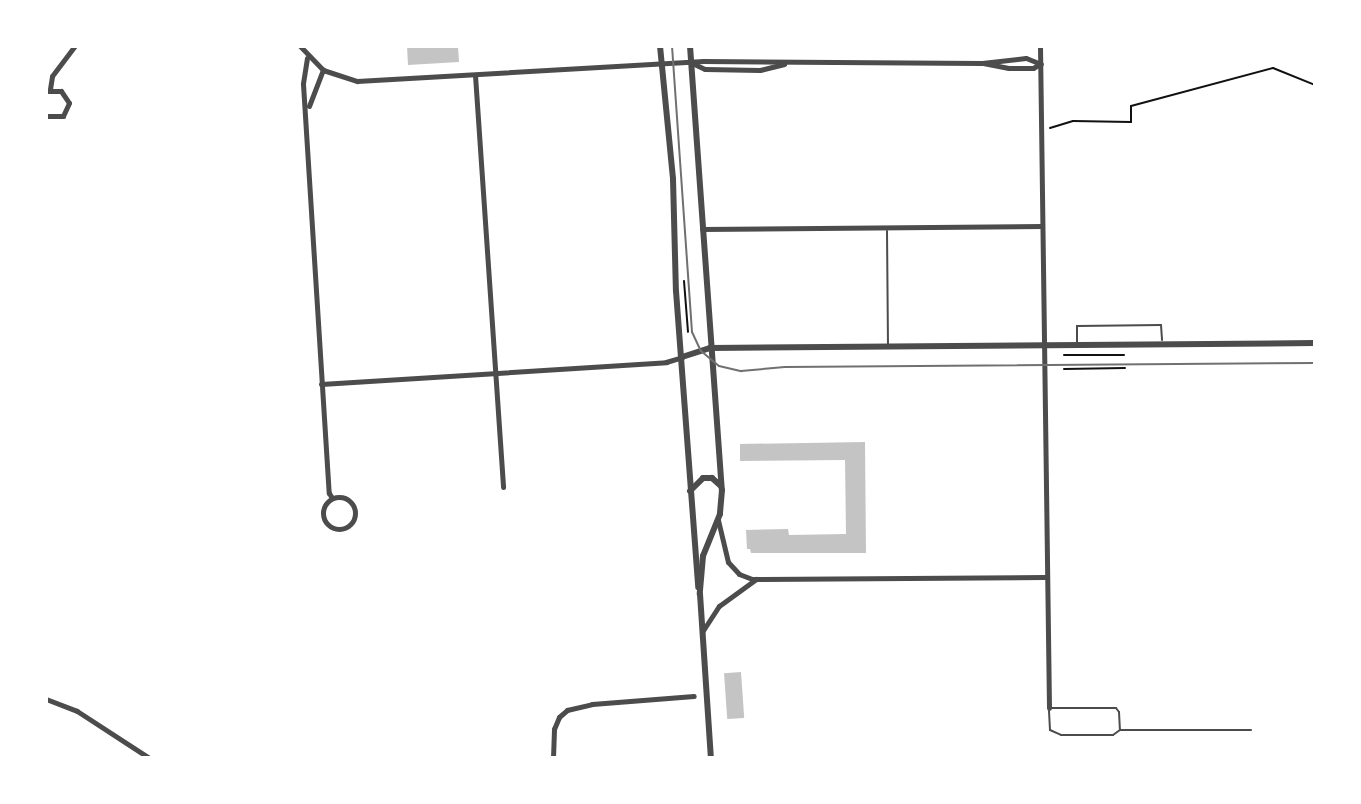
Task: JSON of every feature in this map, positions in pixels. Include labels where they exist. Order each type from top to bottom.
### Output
[{"type":"street","points":[[46,116],[60,118],[69,107],[64,93],[48,90],[52,76],[75,46]]},
{"type":"street","points":[[300,46],[307,57],[323,70],[357,81],[691,62],[705,69],[760,70],[786,63],[982,63],[1026,58],[1041,64]]},
{"type":"street","points":[[660,46],[673,179],[677,243],[675,276],[711,758]]},
{"type":"street","points":[[690,46],[722,490],[718,520],[703,556],[700,594]]},
{"type":"street","points":[[1040,46],[1049,708]]},
{"type":"street","points":[[307,57],[303,84],[321,384],[329,493],[332,498]]},
{"type":"street","points":[[982,63],[1009,68],[1033,68],[1041,64]]},
{"type":"street","points":[[307,111],[323,70]]},
{"type":"street","points":[[475,75],[503,487]]},
{"type":"street","points":[[702,229],[1042,226]]},
{"type":"street","points":[[321,384],[666,362],[710,348],[1315,343]]},
{"type":"street","points":[[690,496],[693,484],[703,478],[712,478],[722,490]]},
{"type":"street","points":[[343,497],[353,506],[353,519],[345,527],[331,526],[324,517],[325,506],[332,498],[343,497]]},
{"type":"street","points":[[718,520],[728,562],[739,574],[756,579],[1045,577]]},
{"type":"street","points":[[701,633],[723,602],[756,579]]},
{"type":"street","points":[[553,758],[554,729],[567,710],[592,704],[694,696]]},
{"type":"street","points":[[46,699],[77,711],[149,758]]},
{"type":"lane","points":[[887,227],[888,346]]},
{"type":"lane","points":[[1077,345],[1077,326],[1091,325],[1161,325],[1161,344]]},
{"type":"lane","points":[[1120,730],[1116,708],[1049,708],[1050,730],[1057,735],[1113,735],[1120,730],[1251,730]]},
{"type":"path","points":[[1041,130],[1073,121],[1131,122],[1131,106],[1273,68],[1315,85]]},
{"type":"path","points":[[684,277],[688,332]]},
{"type":"path","points":[[1064,355],[1124,355]]},
{"type":"path","points":[[1064,369],[1125,368]]},
{"type":"building","points":[[407,46],[458,46],[459,62],[408,65]]},
{"type":"building","points":[[865,442],[866,553],[751,553],[747,549],[746,530],[788,529],[789,535],[846,534],[845,460],[740,461],[740,444]]},
{"type":"building","points":[[741,672],[744,718],[727,719],[724,673]]},
{"type":"tram line","points":[[672,46],[692,332],[701,351],[719,366],[741,371],[785,367],[1315,363]]}]
